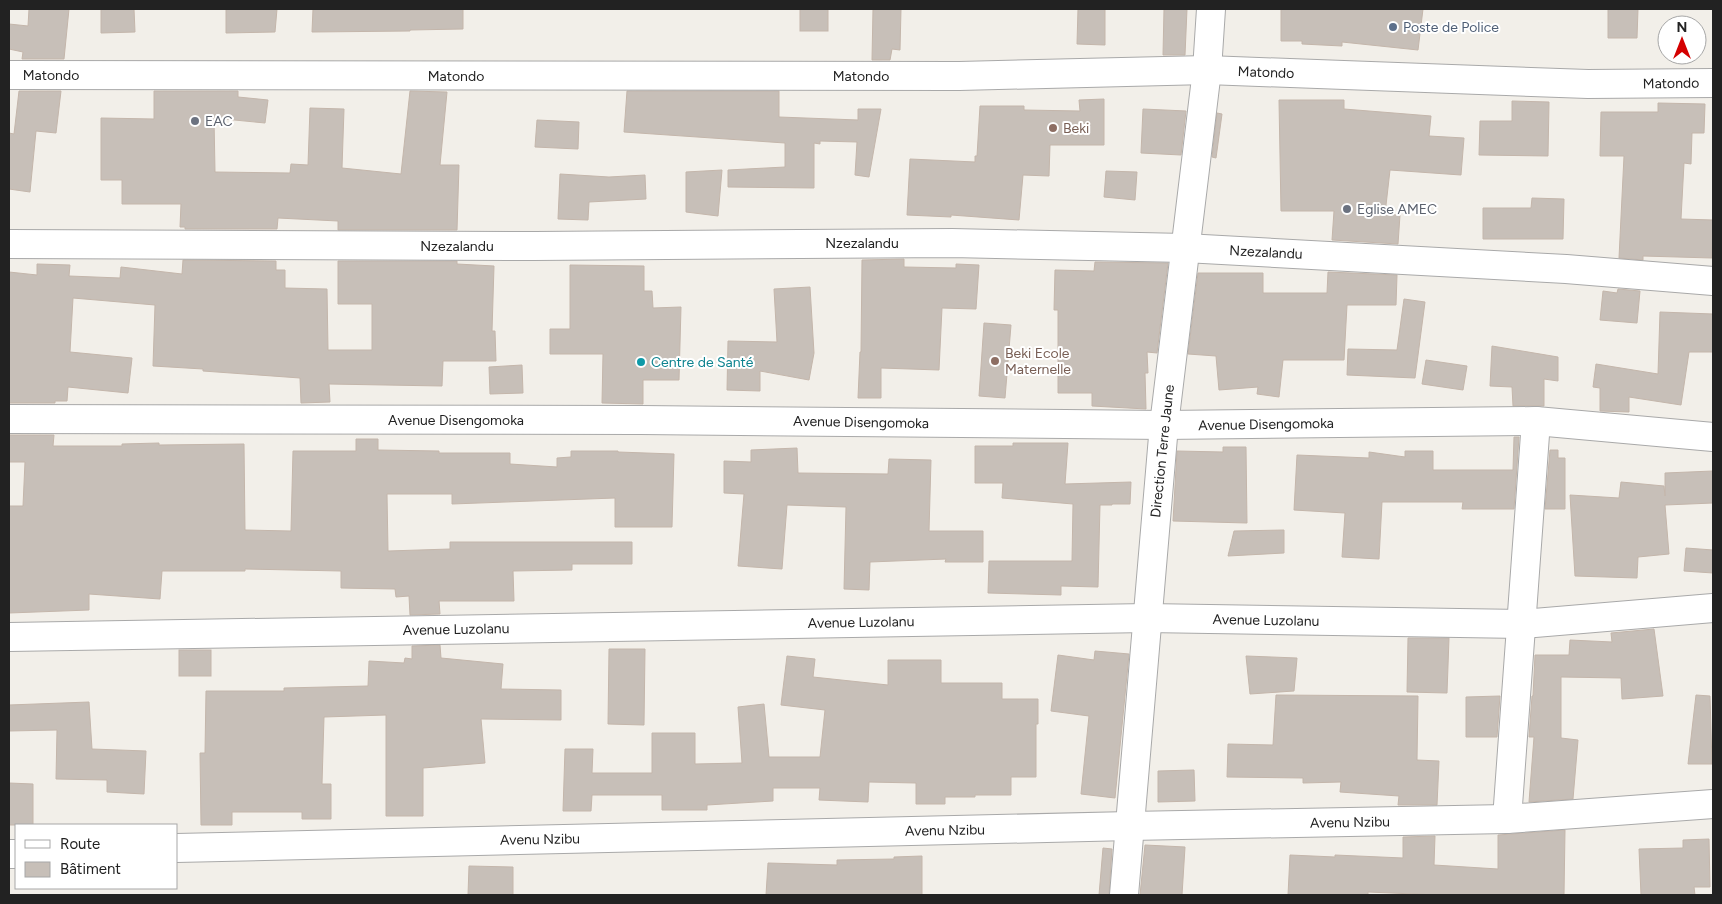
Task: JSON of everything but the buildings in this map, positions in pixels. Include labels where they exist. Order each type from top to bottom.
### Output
[{"type":"street","name":"Direction Terre Jaune","points":[[1124,895],[1146,618],[1164,425],[1207,70],[1211,9]]},
{"type":"street","name":"Matondo","points":[[9,75],[959,76],[1207,70],[1588,84],[1713,83]]},
{"type":"street","name":"Nzezalandu","points":[[9,244],[535,246],[952,243],[1184,248],[1556,269],[1713,281]]},
{"type":"street","name":"Avenue Disengomoka","points":[[9,419],[641,420],[1164,425],[1536,421],[1713,437]]},
{"type":"street","points":[[1507,820],[1536,421]]},
{"type":"street","name":"Avenue Luzolanu","points":[[9,636],[1146,618],[1522,624],[1713,608]]},
{"type":"street","name":"Avenu Nzibu","points":[[178,848],[1130,826],[1507,820],[1713,804]]},
{"type":"place","name":"Poste de Police","points":[[1393,27]]},
{"type":"place","name":"EAC","points":[[195,121]]},
{"type":"place","name":"Beki","points":[[1053,128]]},
{"type":"place","name":"Eglise AMEC","points":[[1347,209]]},
{"type":"place","name":"Beki Ecole Maternelle","points":[[995,361]]},
{"type":"place","name":"Centre de Santé","points":[[641,362]]}]
